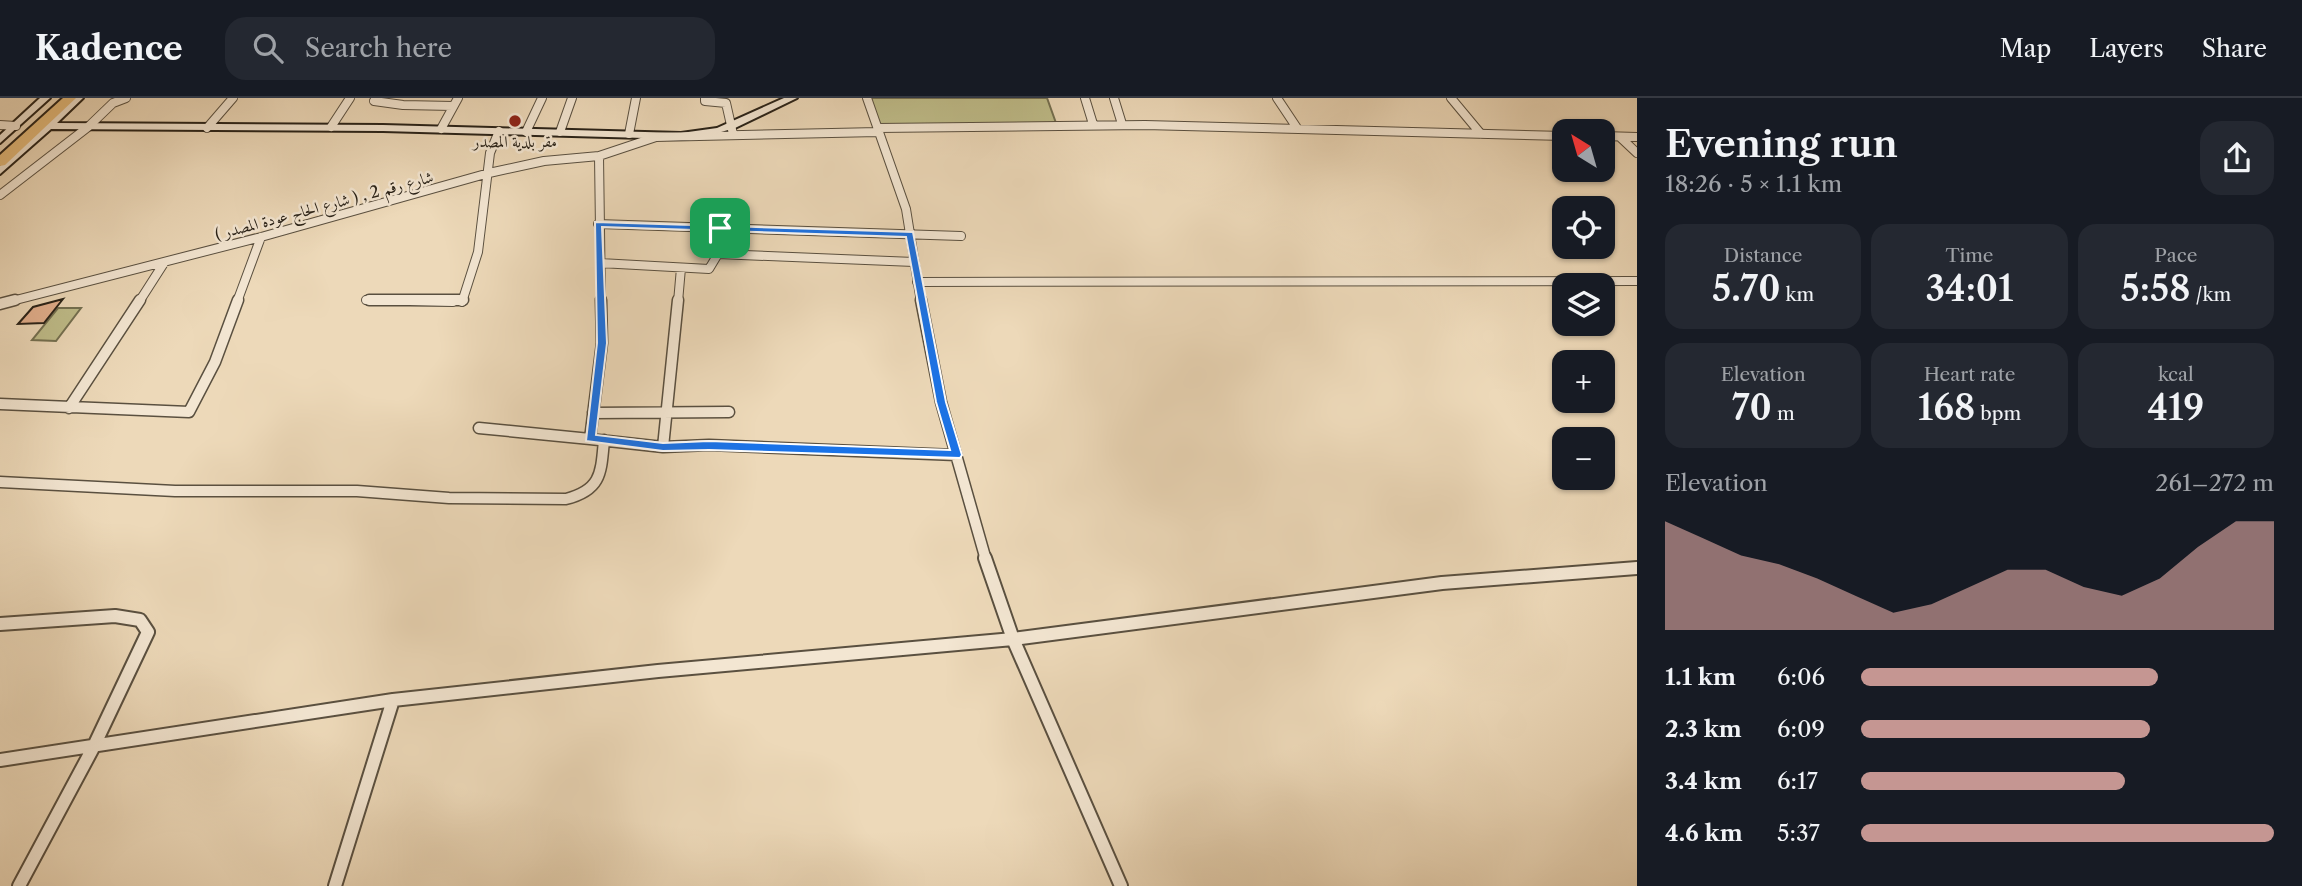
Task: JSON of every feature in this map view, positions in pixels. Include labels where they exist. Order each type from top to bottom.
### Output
[{"type":"highway","points":[[0,149],[56,98]]},
{"type":"highway","points":[[0,162],[70,98]]},
{"type":"street","points":[[0,140],[45,98]]},
{"type":"street","points":[[0,171],[78,98]]},
{"type":"street","points":[[0,195],[88,127],[113,103],[126,98]]},
{"type":"street","points":[[206,128],[233,98]]},
{"type":"street","points":[[331,127],[350,98]]},
{"type":"street","points":[[376,98],[374,101],[403,105],[453,106]]},
{"type":"street","points":[[441,129],[458,98]]},
{"type":"street","points":[[526,132],[542,98]]},
{"type":"street","points":[[560,132],[572,98]]},
{"type":"street","points":[[629,134],[636,98]]},
{"type":"street","points":[[732,132],[792,98]]},
{"type":"street","points":[[867,98],[906,209],[916,282],[941,402],[992,581],[1013,639],[1121,886]]},
{"type":"street","points":[[1085,98],[1093,124]]},
{"type":"street","points":[[1114,98],[1122,124]]},
{"type":"street","points":[[1277,98],[1297,128]]},
{"type":"street","points":[[1451,98],[1481,134]]},
{"type":"street","points":[[705,100],[726,103],[732,132]]},
{"type":"street","points":[[50,127],[331,127],[629,134],[656,137],[710,132],[1122,124],[1552,136]]},
{"type":"street","points":[[0,125],[16,126]]},
{"type":"street","points":[[366,300],[463,302],[478,252],[489,173],[489,153],[499,131]]},
{"type":"street","name":"شارع رقم 2 , ( شارع الحاج عودة المصدر )","points":[[0,304],[164,263],[489,173],[544,161],[599,156],[656,137]]},
{"type":"street","points":[[1615,137],[1637,137]]},
{"type":"street","points":[[1620,137],[1637,153]]},
{"type":"street","points":[[590,439],[602,343],[599,156]]},
{"type":"street","points":[[598,224],[961,236]]},
{"type":"street","points":[[0,404],[188,412],[215,362],[261,237]]},
{"type":"street","points":[[600,262],[709,269],[718,254],[914,262]]},
{"type":"street","points":[[69,408],[164,263]]},
{"type":"street","points":[[663,447],[681,268]]},
{"type":"street","points":[[916,282],[1637,281]]},
{"type":"street","points":[[593,413],[729,412]]},
{"type":"street","points":[[479,428],[663,447],[709,446],[956,455]]},
{"type":"street","points":[[0,482],[175,491],[357,491],[449,498],[566,499],[582,496],[595,487],[601,471],[604,440]]},
{"type":"street","points":[[0,760],[93,748],[393,700],[632,674],[1013,639],[1441,583],[1637,568]]},
{"type":"street","points":[[0,624],[115,616],[140,620],[148,632],[93,748],[19,886]]},
{"type":"street","points":[[335,886],[393,700]]},
{"type":"shaded area","points":[[869,98],[1047,98],[1056,123],[880,125]]},
{"type":"shaded area","points":[[58,308],[81,308],[56,341],[32,340]]},
{"type":"building","points":[[63,299],[44,323],[18,324],[33,307]]},
{"type":"place","name":"مقر بلدية المصدر","points":[[515,121]]},
{"type":"route","points":[[598,224],[720,228],[910,234],[916,282],[941,402],[956,455],[709,446],[663,447],[590,439],[602,343],[598,224]]}]
